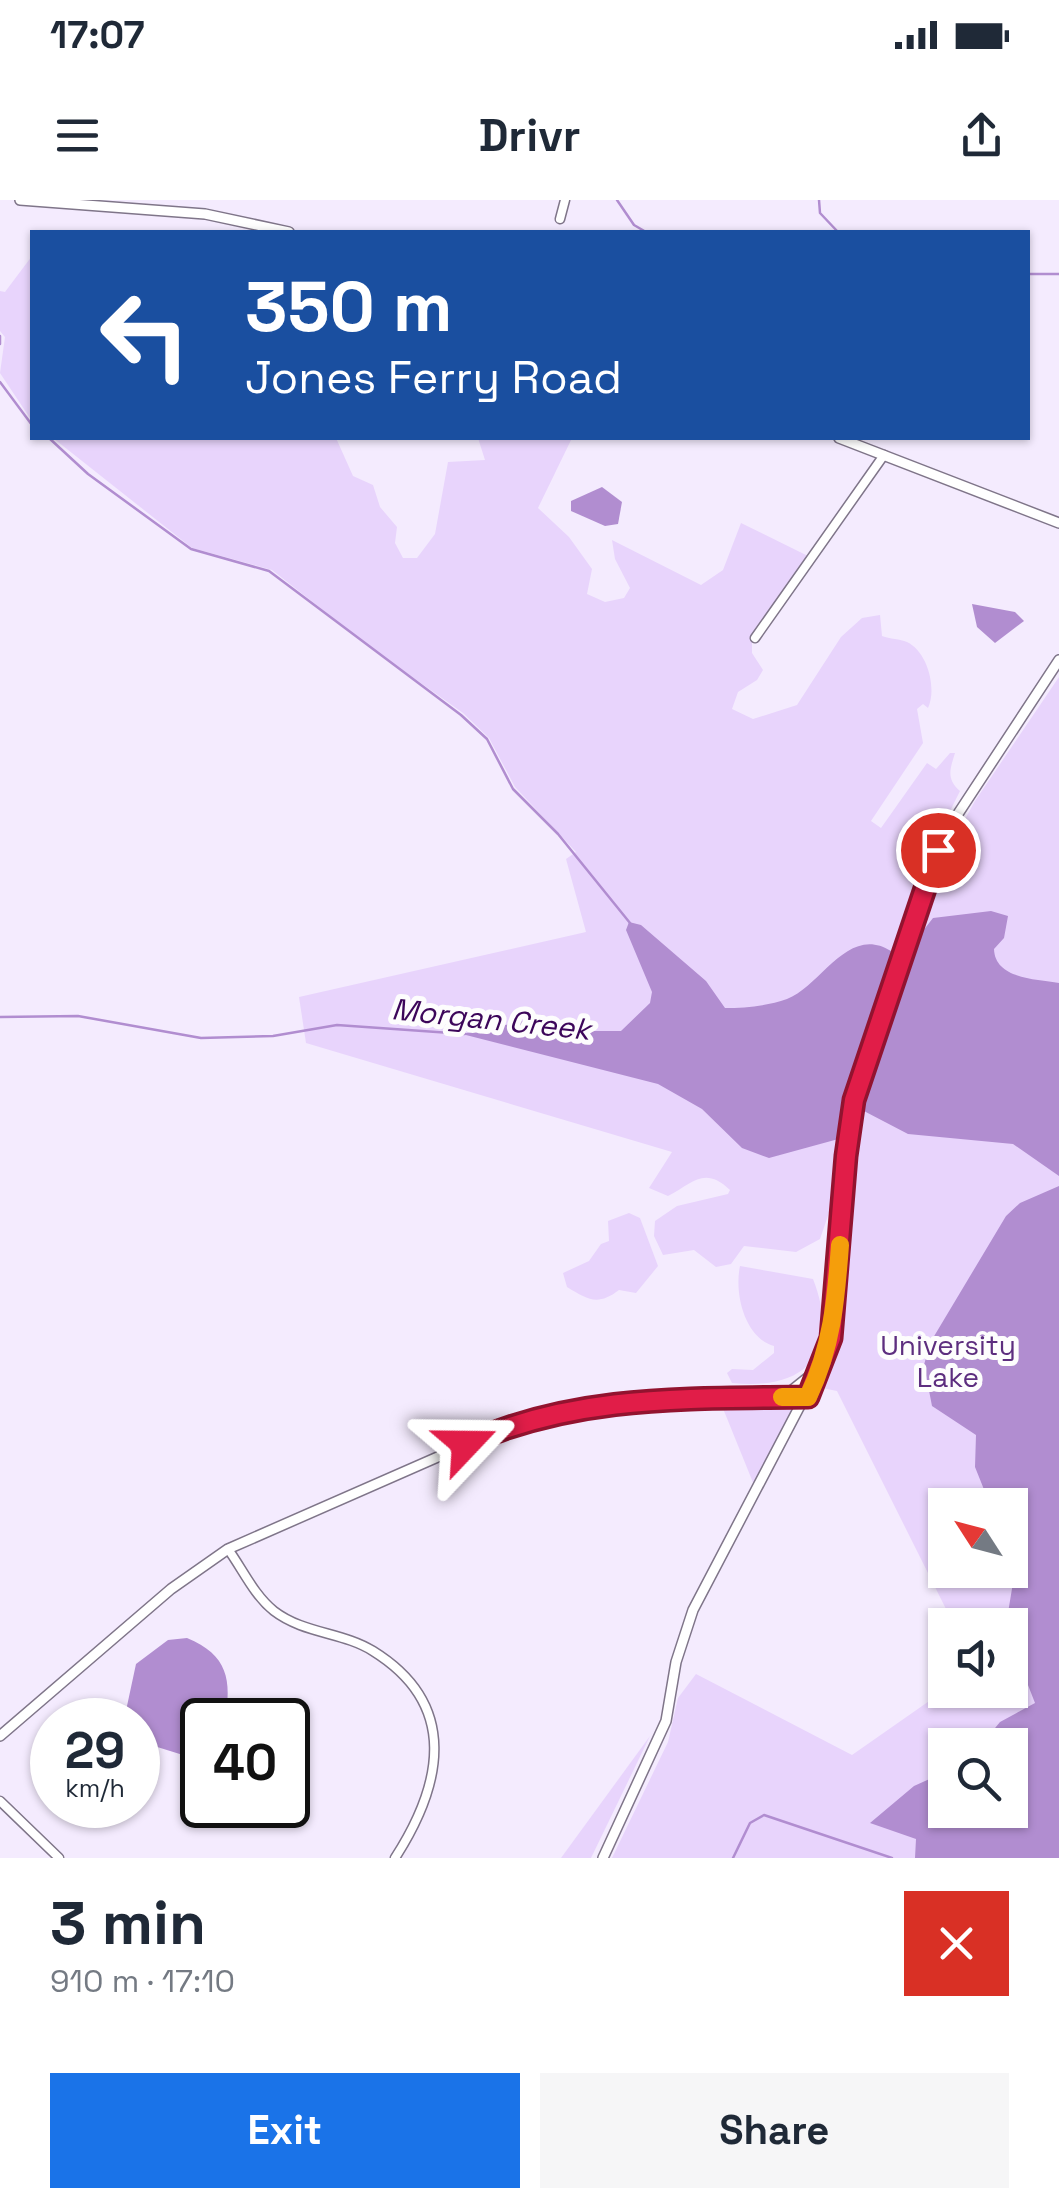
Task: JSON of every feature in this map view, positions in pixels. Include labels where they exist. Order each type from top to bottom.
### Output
[{"type":"street","points":[[20,200],[204,214],[280,230]]},
{"type":"street","points":[[204,214],[207,200]]},
{"type":"street","points":[[560,219],[565,200]]},
{"type":"street","points":[[844,440],[1059,523]]},
{"type":"street","points":[[755,638],[884,455]]},
{"type":"street","points":[[603,1858],[666,1721],[676,1662],[693,1610],[808,1397],[826,1356],[835,1311],[854,1100],[890,985],[950,826],[1059,660]]},
{"type":"street","points":[[780,1397],[808,1380],[826,1356]]},
{"type":"street","points":[[0,1736],[171,1589],[228,1550],[284,1521],[542,1416],[626,1400],[808,1397]]},
{"type":"street","points":[[228,1550],[274,1611],[305,1628],[371,1649],[402,1674],[422,1702],[434,1736],[435,1773],[422,1811],[396,1858]]},
{"type":"street","points":[[0,1802],[58,1858]]},
{"type":"green space","points":[[30,259],[30,418],[0,373],[5,337],[0,331],[0,291],[5,292]]},
{"type":"green space","points":[[56,440],[337,440],[353,476],[373,485],[380,507],[397,527],[395,543],[403,558],[417,558],[435,534],[448,462],[485,460],[479,440],[571,440],[538,508],[569,537],[592,569],[587,594],[605,602],[624,598],[630,588],[615,559],[612,540],[701,585],[723,570],[741,523],[808,556],[752,634],[752,653],[763,670],[757,680],[738,692],[732,709],[753,719],[797,705],[841,637],[862,618],[880,615],[882,636],[914,647],[925,662],[931,681],[928,708],[923,704],[917,709],[923,743],[871,821],[881,828],[927,763],[936,769],[950,753],[955,753],[951,778],[960,791],[914,883],[847,1087],[833,1201],[820,1239],[796,1252],[744,1246],[731,1264],[716,1267],[694,1250],[663,1255],[654,1236],[655,1221],[677,1206],[728,1194],[730,1190],[705,1178],[668,1196],[649,1188],[672,1152],[306,1043],[299,997],[586,932],[566,859],[576,852],[515,787],[489,738],[463,713],[272,570],[192,548]]},
{"type":"green space","name":"University Lake","points":[[1059,677],[1059,1858],[612,1858],[668,1742],[678,1698],[696,1674],[852,1755],[928,1702],[928,1708],[1028,1708],[1028,1608],[946,1608],[936,1588],[1028,1588],[1028,1488],[928,1488],[928,1573],[837,1391],[822,1388],[842,1321],[861,1109],[921,917],[947,852],[975,801]]},
{"type":"green space","points":[[629,1213],[640,1218],[658,1266],[636,1293],[619,1290],[593,1299],[567,1287],[563,1273],[589,1261],[601,1244],[609,1241],[608,1221]]},
{"type":"green space","points":[[740,1266],[813,1279],[821,1304],[820,1346],[812,1361],[798,1373],[758,1384],[732,1383],[727,1373],[732,1369],[753,1370],[774,1353],[774,1346],[756,1334],[744,1314]]},
{"type":"green space","points":[[782,1403],[792,1410],[754,1485],[722,1406]]},
{"type":"green space","points":[[650,1736],[591,1858],[561,1858]]},
{"type":"shaded area","points":[[602,487],[622,502],[618,524],[605,526],[571,511],[571,501]]},
{"type":"shaded area","points":[[972,604],[1015,612],[1024,621],[995,643],[977,627]]},
{"type":"shaded area","points":[[991,911],[1008,916],[1004,938],[994,949],[1001,966],[1018,976],[1059,983],[1059,1176],[1013,1144],[908,1134],[862,1110],[870,1069],[859,1070],[842,1138],[769,1158],[742,1148],[702,1109],[658,1084],[462,1034],[524,1021],[578,1031],[621,1031],[650,1003],[652,992],[626,930],[629,922],[641,925],[706,981],[725,1008],[787,999],[848,951],[862,945],[891,951],[872,1029],[882,1033],[912,945],[933,918]]},
{"type":"shaded area","name":"University Lake","points":[[1059,1186],[1059,1858],[915,1858],[916,1839],[870,1823],[914,1786],[928,1780],[928,1828],[1028,1828],[1028,1728],[995,1728],[1035,1703],[1028,1685],[1028,1608],[1009,1608],[1012,1588],[1028,1588],[1028,1488],[983,1488],[975,1467],[976,1435],[932,1406],[924,1365],[930,1343],[1006,1216],[1020,1203]]},
{"type":"shaded area","points":[[187,1638],[201,1645],[219,1661],[227,1681],[227,1698],[180,1698],[180,1754],[160,1748],[160,1698],[129,1698],[136,1664],[168,1640]]},
{"type":"waterway","points":[[617,200],[634,225],[643,230]]},
{"type":"waterway","points":[[819,200],[820,213],[836,230]]},
{"type":"waterway","points":[[1030,274],[1059,274]]},
{"type":"waterway","points":[[0,336],[0,344]]},
{"type":"waterway","points":[[0,382],[30,422]]},
{"type":"waterway","points":[[51,440],[88,474],[191,549],[269,571],[461,715],[487,739],[513,789],[558,834],[630,923]]},
{"type":"waterway","name":"Morgan Creek","points":[[0,1017],[78,1016],[201,1038],[273,1036],[337,1025],[465,1034]]},
{"type":"waterway","points":[[733,1858],[750,1823],[764,1815],[892,1858]]},
{"type":"slow traffic","points":[[782,1397],[808,1397],[826,1356],[835,1311],[840,1245]]},
{"type":"route","points":[[466,1444],[542,1416],[609,1402],[808,1397],[831,1338],[854,1100],[938,850]]}]
